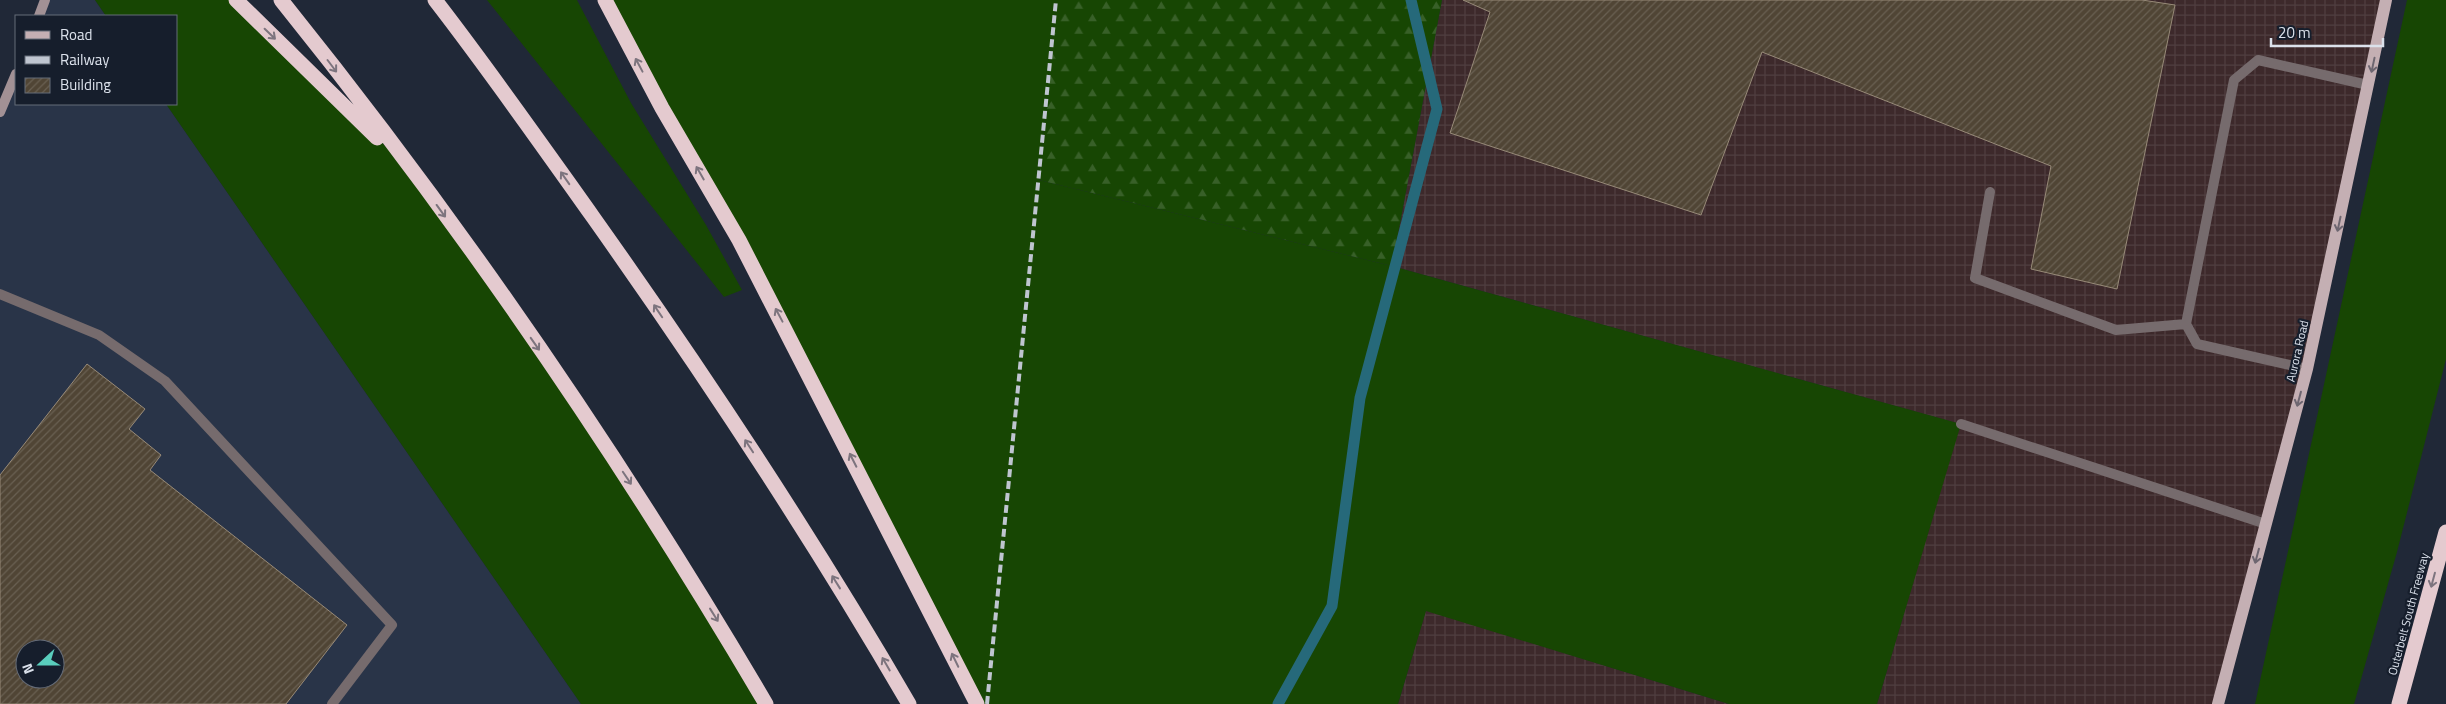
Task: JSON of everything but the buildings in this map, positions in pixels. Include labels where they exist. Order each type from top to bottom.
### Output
[{"type":"highway","points":[[236,0],[412,172]]},
{"type":"highway","points":[[281,0],[412,172],[574,399],[716,618],[766,704]]},
{"type":"highway","points":[[435,0],[479,57],[636,277],[716,396],[862,624],[909,704]]},
{"type":"highway","points":[[605,0],[662,108],[739,240],[876,503],[977,704]]},
{"type":"highway","name":"Outerbelt South Freeway","points":[[2399,704],[2446,532]]},
{"type":"main road","points":[[39,15],[45,0]]},
{"type":"main road","name":"Aurora Road","points":[[2218,704],[2307,369],[2386,0]]},
{"type":"main road","points":[[0,112],[15,76]]},
{"type":"lane","points":[[2307,369],[2197,344],[2186,324],[2234,80],[2258,60],[2368,85]]},
{"type":"lane","points":[[1990,192],[1975,278],[2116,330],[2186,324]]},
{"type":"lane","points":[[0,294],[99,335],[165,381],[392,624],[332,704]]},
{"type":"lane","points":[[1961,424],[2266,524]]},
{"type":"shaded area","points":[[45,0],[95,0],[105,15],[39,15]]},
{"type":"shaded area","points":[[1442,0],[2386,0],[2307,369],[2218,704],[1877,704],[1960,424],[1392,266]]},
{"type":"shaded area","points":[[15,76],[15,105],[167,105],[581,704],[0,704],[0,112]]},
{"type":"shaded area","points":[[1426,610],[1729,704],[1398,704]]},
{"type":"green space","points":[[95,0],[236,0],[412,172],[492,283],[766,704],[581,704],[167,105],[178,105],[178,15],[105,15]]},
{"type":"green space","points":[[487,0],[577,0],[631,103],[706,225],[742,290],[724,297]]},
{"type":"green space","points":[[605,0],[1056,0],[1039,180],[1392,266],[1961,424],[1877,704],[1729,704],[1426,611],[1398,704],[980,704]]},
{"type":"green space","points":[[1056,0],[1442,0],[1392,266],[1039,180]]},
{"type":"green space","points":[[2407,0],[2446,0],[2446,359],[2397,552],[2354,704],[2255,704]]},
{"type":"waterway","points":[[1278,704],[1332,606],[1360,398],[1437,109],[1411,0]]},
{"type":"railway","points":[[987,704],[1056,0]]}]
